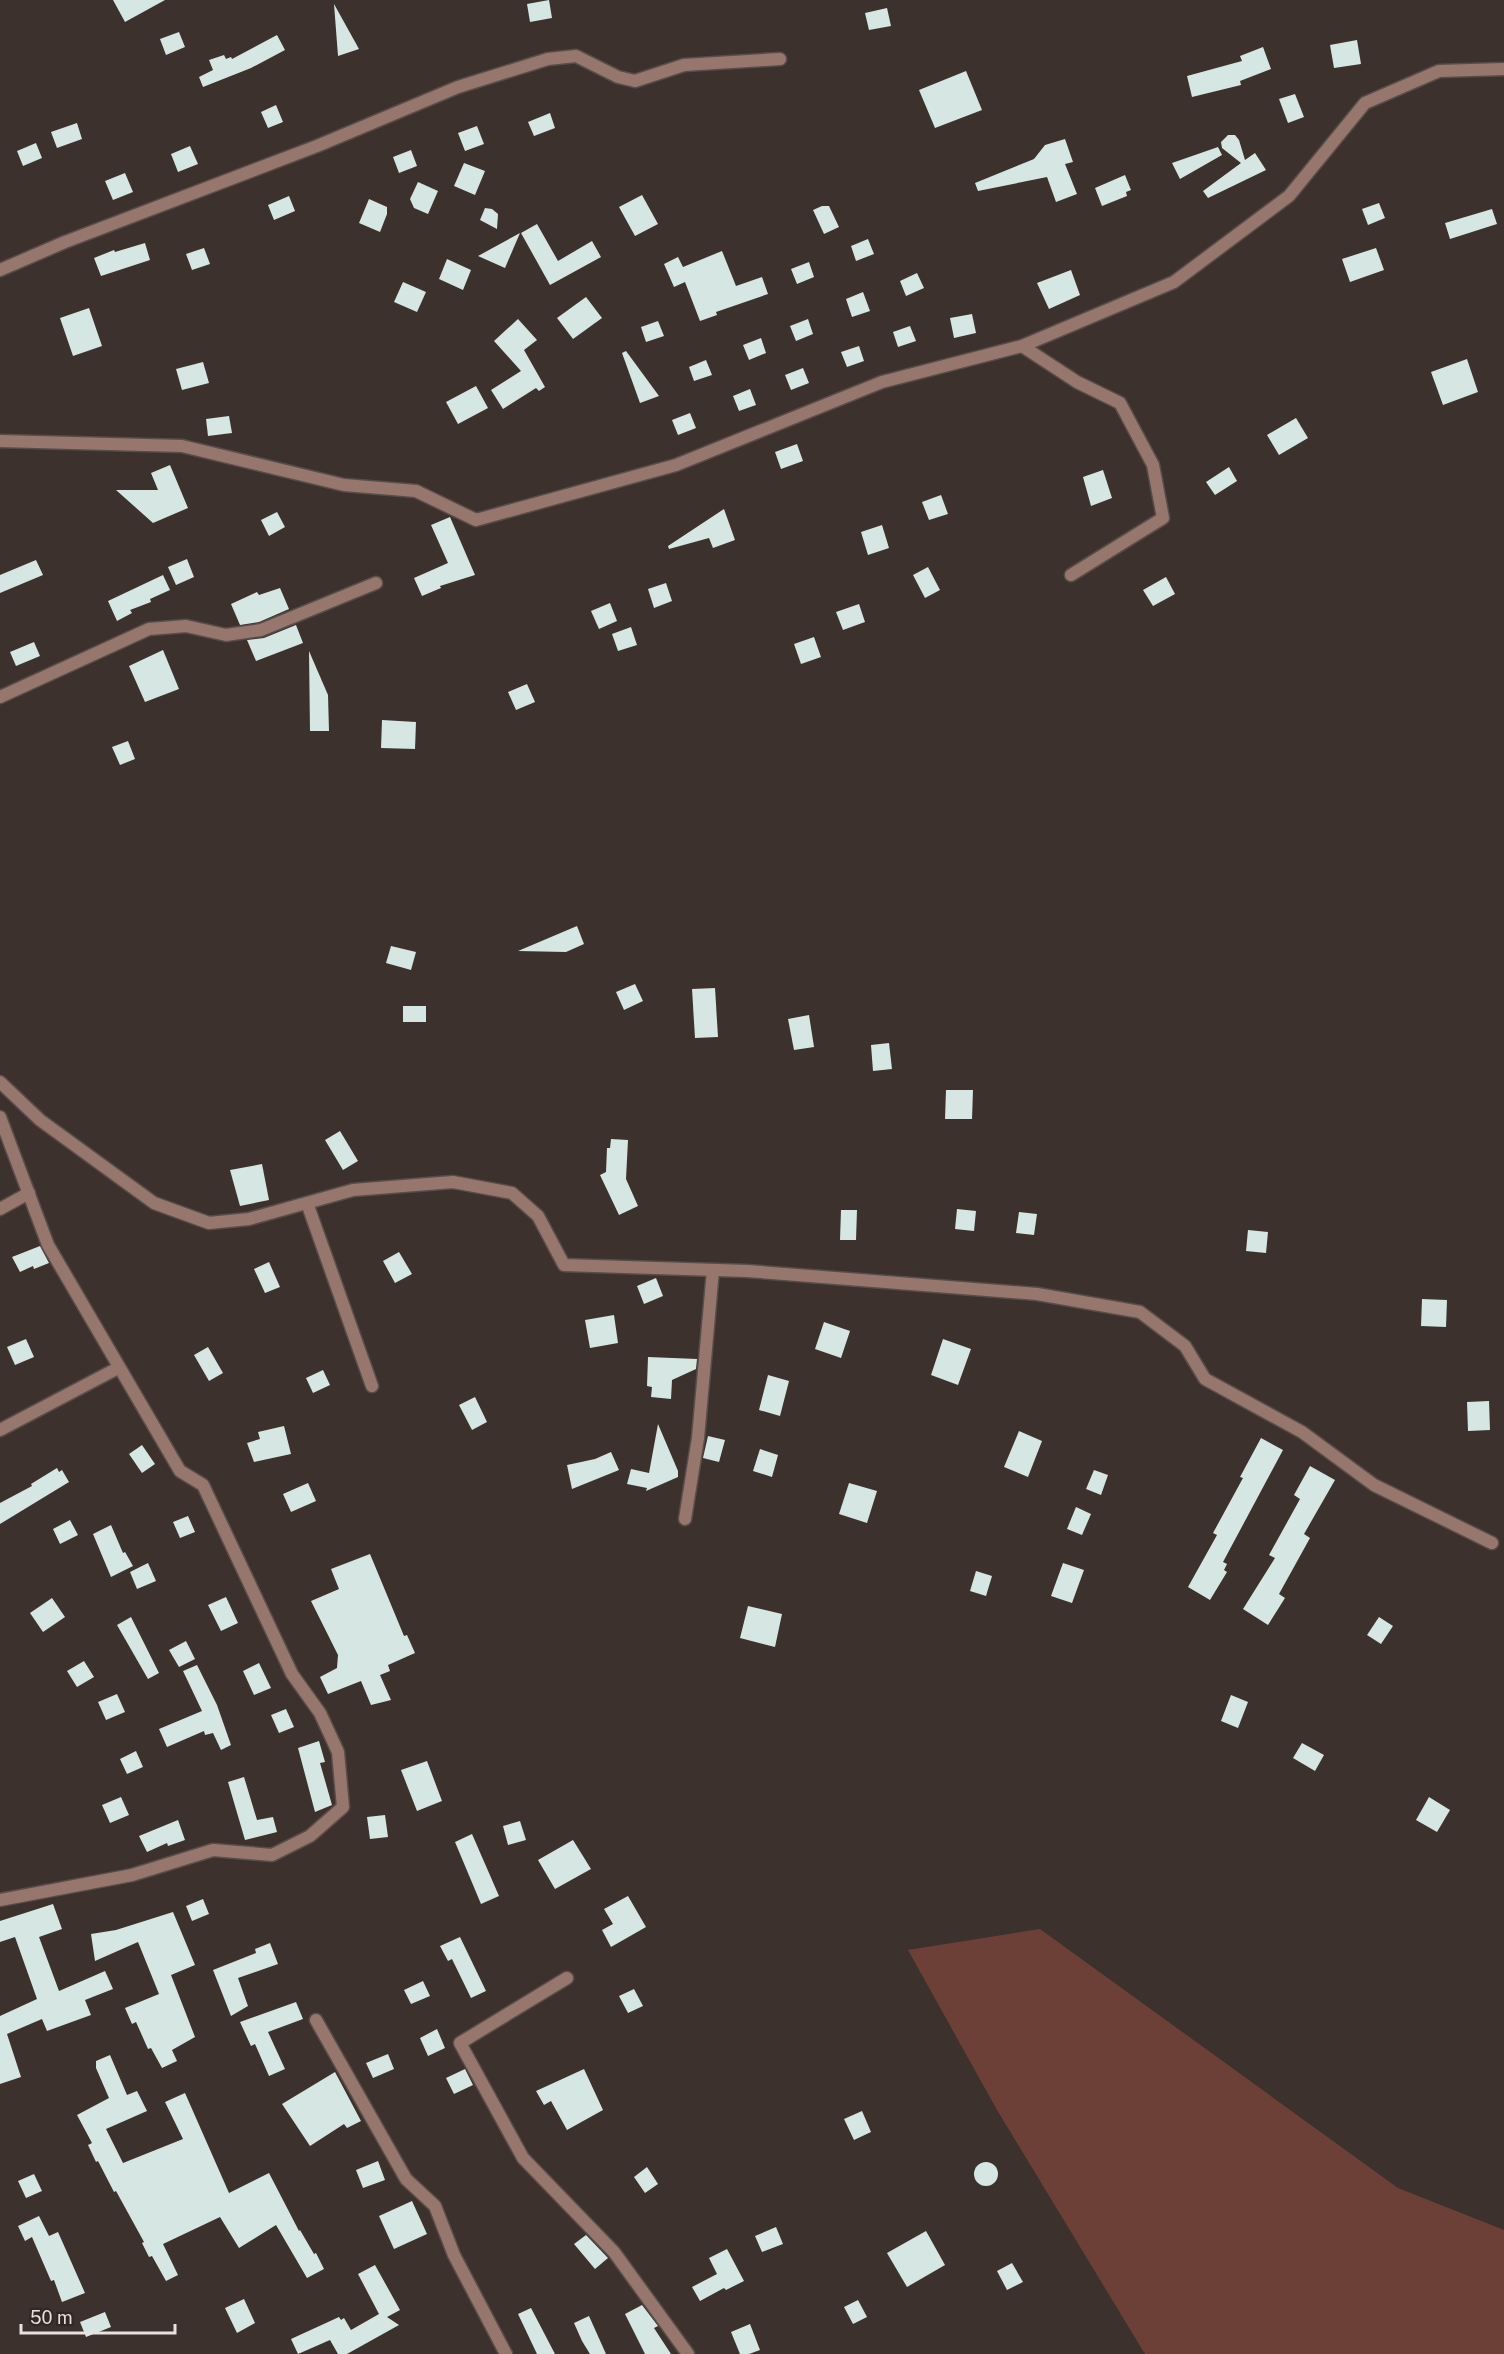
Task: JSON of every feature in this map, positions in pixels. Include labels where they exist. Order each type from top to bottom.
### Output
[{"type":"street","points":[[0,270],[65,242],[317,146],[458,87],[548,59],[576,56],[618,77],[635,81],[684,65],[780,59]]},
{"type":"street","points":[[0,441],[182,446],[344,485],[416,491],[476,520],[676,465],[882,382],[1022,345],[1174,282],[1289,196],[1365,103],[1439,70],[1504,69]]},
{"type":"street","points":[[1022,345],[1077,382],[1120,403],[1153,465],[1163,518],[1071,575]]},
{"type":"street","points":[[0,697],[149,629],[186,626],[226,635],[261,630],[376,583]]},
{"type":"street","points":[[0,1082],[40,1119],[154,1203],[209,1223],[249,1219],[353,1190],[453,1182],[512,1193],[538,1216],[564,1265],[712,1270],[1037,1294],[1140,1312],[1185,1346],[1205,1379],[1302,1432],[1374,1485],[1492,1543]]},
{"type":"street","points":[[0,1117],[48,1245],[180,1472],[203,1485],[292,1674],[320,1713],[338,1752],[343,1807],[310,1836],[272,1855],[213,1850],[132,1875],[0,1900]]},
{"type":"street","points":[[0,1209],[29,1193]]},
{"type":"street","points":[[307,1203],[372,1386]]},
{"type":"street","points":[[685,1520],[698,1438],[712,1270]]},
{"type":"street","points":[[0,1430],[118,1368]]},
{"type":"street","points":[[567,1978],[460,2043],[524,2158],[614,2252],[687,2354]]},
{"type":"street","points":[[316,2020],[406,2179],[435,2206],[454,2255],[506,2354]]},
{"type":"shaded area","points":[[1040,1929],[1398,2188],[1504,2230],[1504,2354],[1145,2354],[997,2110],[908,1950]]},
{"type":"building","points":[[113,0],[165,0],[125,22]]},
{"type":"building","points":[[549,0],[552,18],[530,22],[527,4]]},
{"type":"building","points":[[334,4],[359,49],[338,56]]},
{"type":"building","points":[[887,8],[891,26],[869,30],[865,13]]},
{"type":"building","points":[[179,32],[185,47],[166,55],[160,39]]},
{"type":"building","points":[[277,35],[285,50],[251,68],[203,87],[199,77],[213,70],[209,60],[224,55],[226,59],[231,57],[232,59]]},
{"type":"building","points":[[1357,40],[1361,64],[1334,68],[1330,45]]},
{"type":"building","points":[[1263,47],[1271,69],[1240,81],[1241,85],[1192,97],[1187,76],[1242,61],[1240,56]]},
{"type":"building","points":[[966,71],[982,110],[935,128],[919,90]]},
{"type":"building","points":[[1295,94],[1304,117],[1288,123],[1279,99]]},
{"type":"building","points":[[276,105],[283,122],[268,128],[261,112]]},
{"type":"building","points":[[550,113],[555,128],[534,136],[528,122]]},
{"type":"building","points":[[77,123],[82,139],[57,148],[51,132]]},
{"type":"building","points":[[477,126],[484,144],[465,151],[458,133]]},
{"type":"building","points":[[1228,135],[1235,135],[1239,140],[1245,160],[1255,153],[1266,170],[1208,198],[1203,191],[1241,163],[1222,148],[1221,142]]},
{"type":"building","points":[[1065,139],[1073,162],[1065,164],[1077,194],[1056,202],[1047,177],[978,191],[975,183],[1034,159],[1045,145]]},
{"type":"building","points":[[36,143],[42,158],[23,166],[17,151]]},
{"type":"building","points":[[190,146],[198,164],[178,172],[171,154]]},
{"type":"building","points":[[1218,147],[1222,155],[1180,179],[1172,163]]},
{"type":"building","points":[[411,150],[417,166],[399,173],[393,157]]},
{"type":"building","points":[[464,163],[485,171],[475,195],[454,186]]},
{"type":"building","points":[[125,173],[133,192],[113,200],[105,181]]},
{"type":"building","points":[[1125,175],[1131,190],[1126,192],[1127,196],[1102,206],[1095,188]]},
{"type":"building","points":[[418,182],[438,191],[428,214],[414,208],[410,199]]},
{"type":"building","points":[[642,195],[658,224],[635,236],[619,207]]},
{"type":"building","points":[[289,196],[295,211],[274,220],[268,205]]},
{"type":"building","points":[[369,199],[387,207],[387,214],[380,232],[359,223]]},
{"type":"building","points":[[1379,203],[1385,218],[1368,225],[1362,209]]},
{"type":"building","points":[[829,206],[839,227],[824,234],[813,210]]},
{"type":"building","points":[[485,208],[492,209],[498,214],[497,229],[480,220]]},
{"type":"building","points":[[1492,209],[1497,224],[1450,239],[1445,223]]},
{"type":"building","points":[[537,224],[558,261],[592,241],[601,257],[550,285],[521,233]]},
{"type":"building","points":[[520,233],[505,268],[478,256]]},
{"type":"building","points":[[868,239],[874,254],[856,261],[851,246]]},
{"type":"building","points":[[145,243],[150,260],[101,276],[94,258],[114,250],[115,252]]},
{"type":"building","points":[[204,248],[210,264],[192,270],[186,254]]},
{"type":"building","points":[[1376,248],[1384,270],[1350,282],[1342,259]]},
{"type":"building","points":[[722,251],[736,286],[762,277],[768,294],[716,312],[717,315],[700,321],[685,282],[674,287],[664,264],[678,257],[683,267]]},
{"type":"building","points":[[447,259],[471,270],[463,290],[439,279]]},
{"type":"building","points":[[809,262],[814,277],[797,284],[791,269]]},
{"type":"building","points":[[1071,270],[1080,295],[1049,309],[1037,283]]},
{"type":"building","points":[[917,273],[924,288],[906,296],[900,281]]},
{"type":"building","points":[[403,282],[426,292],[417,312],[394,302]]},
{"type":"building","points":[[863,292],[870,311],[852,317],[846,299]]},
{"type":"building","points":[[586,297],[602,318],[573,339],[557,318]]},
{"type":"building","points":[[89,308],[102,346],[73,356],[60,318]]},
{"type":"building","points":[[972,314],[976,333],[954,338],[950,318]]},
{"type":"building","points":[[518,319],[537,340],[524,350],[545,387],[539,391],[536,388],[503,409],[491,390],[521,371],[494,341]]},
{"type":"building","points":[[808,319],[813,334],[796,341],[790,326]]},
{"type":"building","points":[[658,321],[664,336],[646,342],[641,327]]},
{"type":"building","points":[[910,326],[916,341],[898,347],[893,332]]},
{"type":"building","points":[[761,338],[766,353],[749,360],[743,345]]},
{"type":"building","points":[[859,346],[864,361],[847,367],[841,352]]},
{"type":"building","points":[[626,351],[659,396],[640,403],[622,353]]},
{"type":"building","points":[[1467,359],[1478,392],[1443,405],[1431,372]]},
{"type":"building","points":[[706,360],[712,375],[694,381],[689,367]]},
{"type":"building","points":[[203,362],[209,383],[182,390],[176,369]]},
{"type":"building","points":[[803,368],[809,383],[791,390],[785,375]]},
{"type":"building","points":[[476,386],[488,408],[458,424],[446,402]]},
{"type":"building","points":[[750,389],[756,405],[739,411],[733,396]]},
{"type":"building","points":[[690,413],[696,428],[678,435],[672,420]]},
{"type":"building","points":[[229,416],[232,433],[208,436],[206,419]]},
{"type":"building","points":[[1296,418],[1308,438],[1279,455],[1267,435]]},
{"type":"building","points":[[797,444],[803,461],[781,469],[775,452]]},
{"type":"building","points":[[170,465],[188,508],[153,523],[116,490],[158,490],[151,473]]},
{"type":"building","points":[[1229,467],[1237,481],[1215,495],[1206,482]]},
{"type":"building","points":[[1103,470],[1112,498],[1091,506],[1083,477]]},
{"type":"building","points":[[941,495],[948,514],[929,520],[922,502]]},
{"type":"building","points":[[724,509],[735,540],[713,548],[709,538],[669,549],[668,546]]},
{"type":"building","points":[[277,512],[285,527],[269,536],[261,520]]},
{"type":"building","points":[[450,517],[475,575],[440,586],[441,588],[422,596],[414,578],[448,563],[431,525]]},
{"type":"building","points":[[882,525],[889,548],[868,555],[861,532]]},
{"type":"building","points":[[187,559],[194,577],[176,585],[168,567]]},
{"type":"building","points":[[36,560],[43,575],[0,593],[0,575]]},
{"type":"building","points":[[928,567],[940,590],[925,598],[913,575]]},
{"type":"building","points":[[163,575],[170,590],[150,599],[151,602],[130,610],[132,613],[117,621],[108,601]]},
{"type":"building","points":[[1166,577],[1175,594],[1153,606],[1143,590]]},
{"type":"building","points":[[666,583],[672,601],[654,608],[648,589]]},
{"type":"building","points":[[280,588],[289,609],[259,622],[240,625],[231,604],[257,592],[259,595]]},
{"type":"building","points":[[610,603],[617,621],[599,629],[591,611]]},
{"type":"building","points":[[859,604],[865,622],[843,630],[836,612]]},
{"type":"building","points":[[296,625],[303,643],[256,661],[247,640],[264,638]]},
{"type":"building","points":[[631,627],[637,645],[618,651],[612,634]]},
{"type":"building","points":[[814,637],[821,657],[801,664],[794,644]]},
{"type":"building","points":[[34,642],[40,656],[16,666],[10,652]]},
{"type":"building","points":[[163,650],[179,689],[145,702],[129,666]]},
{"type":"building","points":[[309,651],[328,695],[329,731],[310,731]]},
{"type":"building","points":[[527,684],[535,702],[516,710],[508,692]]},
{"type":"building","points":[[382,720],[416,722],[415,749],[381,748]]},
{"type":"building","points":[[128,741],[135,759],[120,765],[112,747]]},
{"type":"building","points":[[577,926],[584,944],[566,952],[518,951]]},
{"type":"building","points":[[391,946],[416,952],[411,970],[386,963]]},
{"type":"building","points":[[635,984],[643,1001],[624,1010],[616,992]]},
{"type":"building","points":[[715,988],[718,1037],[695,1038],[692,989]]},
{"type":"building","points":[[403,1006],[426,1006],[426,1022],[403,1022]]},
{"type":"building","points":[[809,1015],[814,1047],[794,1050],[788,1019]]},
{"type":"building","points":[[889,1043],[892,1069],[873,1071],[871,1045]]},
{"type":"building","points":[[946,1090],[973,1090],[972,1119],[945,1119]]},
{"type":"building","points":[[340,1131],[358,1161],[343,1170],[325,1140]]},
{"type":"building","points":[[611,1139],[628,1140],[626,1179],[638,1206],[619,1215],[600,1175],[606,1172],[607,1148],[610,1148]]},
{"type":"building","points":[[262,1164],[269,1200],[240,1206],[230,1170]]},
{"type":"building","points":[[957,1209],[976,1211],[974,1231],[955,1229]]},
{"type":"building","points":[[841,1210],[857,1210],[856,1240],[840,1240]]},
{"type":"building","points":[[1019,1212],[1037,1214],[1034,1235],[1016,1233]]},
{"type":"building","points":[[1248,1230],[1268,1232],[1266,1253],[1246,1251]]},
{"type":"building","points":[[40,1246],[49,1263],[34,1269],[33,1266],[20,1272],[12,1257]]},
{"type":"building","points":[[399,1252],[412,1274],[395,1283],[383,1261]]},
{"type":"building","points":[[269,1262],[280,1287],[265,1293],[254,1269]]},
{"type":"building","points":[[656,1278],[663,1296],[644,1304],[637,1286]]},
{"type":"building","points":[[1422,1299],[1447,1300],[1446,1327],[1421,1326]]},
{"type":"building","points":[[614,1315],[618,1343],[590,1348],[585,1320]]},
{"type":"building","points":[[824,1322],[850,1331],[841,1358],[815,1349]]},
{"type":"building","points":[[26,1339],[34,1357],[15,1365],[7,1347]]},
{"type":"building","points":[[943,1339],[971,1349],[958,1385],[931,1375]]},
{"type":"building","points":[[208,1347],[223,1373],[209,1381],[194,1355]]},
{"type":"building","points":[[648,1357],[697,1359],[696,1369],[672,1380],[671,1399],[651,1397],[652,1387],[647,1386]]},
{"type":"building","points":[[323,1370],[330,1385],[313,1393],[306,1378]]},
{"type":"building","points":[[768,1375],[789,1381],[780,1416],[759,1410]]},
{"type":"building","points":[[475,1397],[487,1422],[472,1430],[459,1405]]},
{"type":"building","points":[[1489,1401],[1490,1430],[1468,1431],[1467,1402]]},
{"type":"building","points":[[658,1424],[678,1471],[678,1477],[646,1491],[647,1488],[627,1484],[631,1469],[649,1473]]},
{"type":"building","points":[[284,1426],[291,1454],[254,1462],[247,1443],[260,1439],[258,1432]]},
{"type":"building","points":[[1019,1431],[1042,1441],[1028,1477],[1004,1467]]},
{"type":"building","points":[[708,1436],[725,1440],[719,1462],[703,1458]]},
{"type":"building","points":[[1261,1438],[1283,1450],[1223,1562],[1227,1564],[1224,1570],[1227,1572],[1210,1600],[1188,1587],[1217,1535],[1213,1533],[1243,1478],[1240,1477]]},
{"type":"building","points":[[142,1445],[155,1464],[142,1473],[129,1454]]},
{"type":"building","points":[[760,1449],[778,1455],[772,1477],[753,1471]]},
{"type":"building","points":[[611,1452],[619,1470],[572,1489],[567,1465],[595,1459]]},
{"type":"building","points":[[1310,1466],[1335,1480],[1304,1534],[1310,1538],[1279,1594],[1285,1598],[1268,1625],[1243,1609],[1275,1558],[1269,1555],[1300,1499],[1294,1495]]},
{"type":"building","points":[[57,1468],[59,1472],[62,1470],[69,1482],[0,1524],[0,1503],[32,1486],[31,1484]]},
{"type":"building","points":[[1094,1470],[1108,1475],[1101,1495],[1086,1489]]},
{"type":"building","points":[[308,1483],[316,1501],[291,1512],[283,1494]]},
{"type":"building","points":[[849,1483],[877,1491],[867,1523],[839,1514]]},
{"type":"building","points":[[1076,1507],[1091,1514],[1082,1535],[1067,1529]]},
{"type":"building","points":[[188,1516],[195,1532],[180,1538],[173,1522]]},
{"type":"building","points":[[70,1520],[78,1535],[60,1544],[53,1529]]},
{"type":"building","points":[[111,1525],[123,1553],[125,1552],[133,1566],[111,1577],[93,1534]]},
{"type":"building","points":[[370,1554],[404,1636],[407,1635],[415,1653],[388,1665],[390,1671],[380,1675],[391,1700],[371,1705],[361,1681],[328,1694],[320,1677],[337,1668],[338,1655],[311,1601],[339,1589],[331,1569]]},
{"type":"building","points":[[148,1563],[156,1581],[137,1589],[130,1572]]},
{"type":"building","points":[[1063,1563],[1084,1570],[1072,1603],[1051,1596]]},
{"type":"building","points":[[976,1571],[992,1576],[986,1596],[970,1591]]},
{"type":"building","points":[[226,1597],[238,1623],[221,1631],[208,1605]]},
{"type":"building","points":[[52,1598],[65,1617],[43,1632],[30,1613]]},
{"type":"building","points":[[748,1606],[782,1614],[775,1647],[740,1638]]},
{"type":"building","points":[[131,1617],[159,1673],[148,1679],[117,1625]]},
{"type":"building","points":[[1379,1617],[1393,1626],[1381,1644],[1367,1635]]},
{"type":"building","points":[[186,1641],[195,1659],[179,1667],[169,1650]]},
{"type":"building","points":[[84,1661],[94,1677],[77,1687],[67,1671]]},
{"type":"building","points":[[259,1663],[271,1688],[254,1695],[243,1671]]},
{"type":"building","points":[[197,1665],[217,1705],[231,1745],[221,1750],[213,1733],[205,1735],[204,1731],[167,1747],[159,1729],[202,1711],[183,1671]]},
{"type":"building","points":[[117,1694],[125,1712],[106,1720],[98,1702]]},
{"type":"building","points":[[1231,1695],[1248,1702],[1238,1728],[1221,1721]]},
{"type":"building","points":[[286,1709],[294,1727],[279,1733],[271,1715]]},
{"type":"building","points":[[319,1741],[325,1762],[320,1763],[332,1805],[315,1812],[298,1748]]},
{"type":"building","points":[[1302,1743],[1324,1755],[1315,1771],[1293,1758]]},
{"type":"building","points":[[136,1751],[143,1767],[127,1774],[120,1759]]},
{"type":"building","points":[[427,1761],[442,1801],[417,1811],[401,1770]]},
{"type":"building","points":[[244,1777],[257,1820],[273,1817],[277,1832],[245,1840],[228,1782]]},
{"type":"building","points":[[121,1797],[129,1815],[110,1823],[102,1805]]},
{"type":"building","points":[[1429,1797],[1450,1810],[1437,1832],[1416,1820]]},
{"type":"building","points":[[385,1815],[388,1837],[370,1839],[367,1817]]},
{"type":"building","points":[[178,1820],[185,1840],[168,1846],[167,1843],[147,1852],[139,1836]]},
{"type":"building","points":[[520,1821],[526,1840],[508,1845],[503,1826]]},
{"type":"building","points":[[472,1834],[499,1896],[481,1904],[455,1842]]},
{"type":"building","points":[[573,1840],[591,1869],[555,1889],[538,1860]]},
{"type":"building","points":[[628,1896],[646,1927],[611,1947],[602,1930],[613,1924],[604,1909]]},
{"type":"building","points":[[203,1899],[209,1914],[192,1921],[186,1906]]},
{"type":"building","points":[[53,1904],[62,1929],[39,1937],[59,1991],[105,1971],[113,1989],[85,2000],[91,2015],[47,2031],[42,2019],[7,2034],[21,2077],[0,2084],[0,2016],[37,1999],[15,1937],[0,1942],[0,1921]]},
{"type":"building","points":[[173,1912],[195,1965],[171,1975],[195,2037],[172,2050],[177,2061],[162,2068],[151,2048],[148,2049],[136,2022],[132,2024],[125,2008],[159,1994],[138,1942],[95,1961],[91,1934],[116,1930]]},
{"type":"building","points":[[460,1937],[486,1991],[471,1998],[452,1959],[448,1961],[440,1946]]},
{"type":"building","points":[[270,1943],[278,1964],[238,1978],[248,2006],[231,2016],[213,1970],[256,1953],[255,1949]]},
{"type":"building","points":[[423,1981],[430,1996],[411,2004],[404,1990]]},
{"type":"building","points":[[634,1989],[643,2006],[628,2013],[619,1996]]},
{"type":"building","points":[[296,2002],[303,2019],[268,2032],[285,2069],[269,2076],[255,2044],[251,2046],[240,2022]]},
{"type":"building","points":[[437,2029],[445,2048],[428,2056],[420,2038]]},
{"type":"building","points":[[388,2054],[394,2069],[373,2078],[366,2063]]},
{"type":"building","points":[[110,2055],[127,2095],[137,2091],[147,2111],[106,2129],[123,2163],[183,2139],[165,2102],[185,2093],[229,2193],[269,2173],[299,2231],[314,2254],[316,2253],[324,2269],[307,2278],[276,2225],[239,2248],[220,2217],[163,2244],[178,2275],[166,2281],[152,2256],[149,2257],[142,2243],[144,2242],[116,2191],[114,2192],[98,2161],[96,2162],[88,2145],[92,2143],[77,2115],[109,2098],[96,2068],[96,2061]]},
{"type":"building","points":[[465,2069],[473,2085],[454,2094],[446,2078]]},
{"type":"building","points":[[584,2069],[603,2110],[567,2130],[551,2101],[544,2105],[536,2091]]},
{"type":"building","points":[[335,2072],[361,2121],[347,2128],[344,2124],[310,2146],[282,2104]]},
{"type":"building","points":[[862,2111],[871,2132],[854,2140],[844,2119]]},
{"type":"building","points":[[378,2161],[385,2180],[363,2188],[356,2170]]},
{"type":"building","points":[[986,2162],[995,2165],[998,2174],[995,2183],[986,2186],[977,2183],[974,2174],[977,2165]]},
{"type":"building","points":[[647,2167],[658,2184],[645,2193],[634,2177]]},
{"type":"building","points":[[34,2174],[42,2191],[26,2198],[18,2181]]},
{"type":"building","points":[[412,2201],[427,2234],[394,2249],[379,2216]]},
{"type":"building","points":[[39,2216],[49,2236],[58,2232],[85,2293],[62,2302],[54,2280],[51,2281],[32,2237],[25,2241],[18,2226]]},
{"type":"building","points":[[776,2227],[783,2244],[762,2252],[755,2236]]},
{"type":"building","points":[[926,2231],[945,2265],[907,2287],[887,2253]]},
{"type":"building","points":[[586,2235],[608,2258],[595,2269],[574,2244]]},
{"type":"building","points":[[727,2249],[744,2281],[726,2290],[724,2288],[700,2301],[692,2287],[717,2274],[709,2258]]},
{"type":"building","points":[[1012,2263],[1023,2282],[1007,2290],[997,2271]]},
{"type":"building","points":[[375,2265],[400,2310],[387,2317],[399,2325],[347,2354],[338,2354],[330,2340],[298,2354],[291,2339],[339,2317],[341,2320],[344,2318],[351,2330],[379,2314],[358,2274]]},
{"type":"building","points":[[244,2299],[255,2323],[237,2333],[225,2308]]},
{"type":"building","points":[[858,2300],[867,2317],[853,2324],[844,2307]]},
{"type":"building","points":[[642,2305],[658,2326],[654,2328],[671,2354],[645,2354],[625,2314]]},
{"type":"building","points":[[531,2308],[555,2354],[537,2354],[518,2314]]},
{"type":"building","points":[[105,2312],[111,2327],[86,2337],[80,2322]]},
{"type":"building","points":[[589,2316],[606,2354],[590,2354],[582,2341],[574,2323]]},
{"type":"building","points":[[750,2324],[760,2350],[740,2354],[731,2332]]}]
